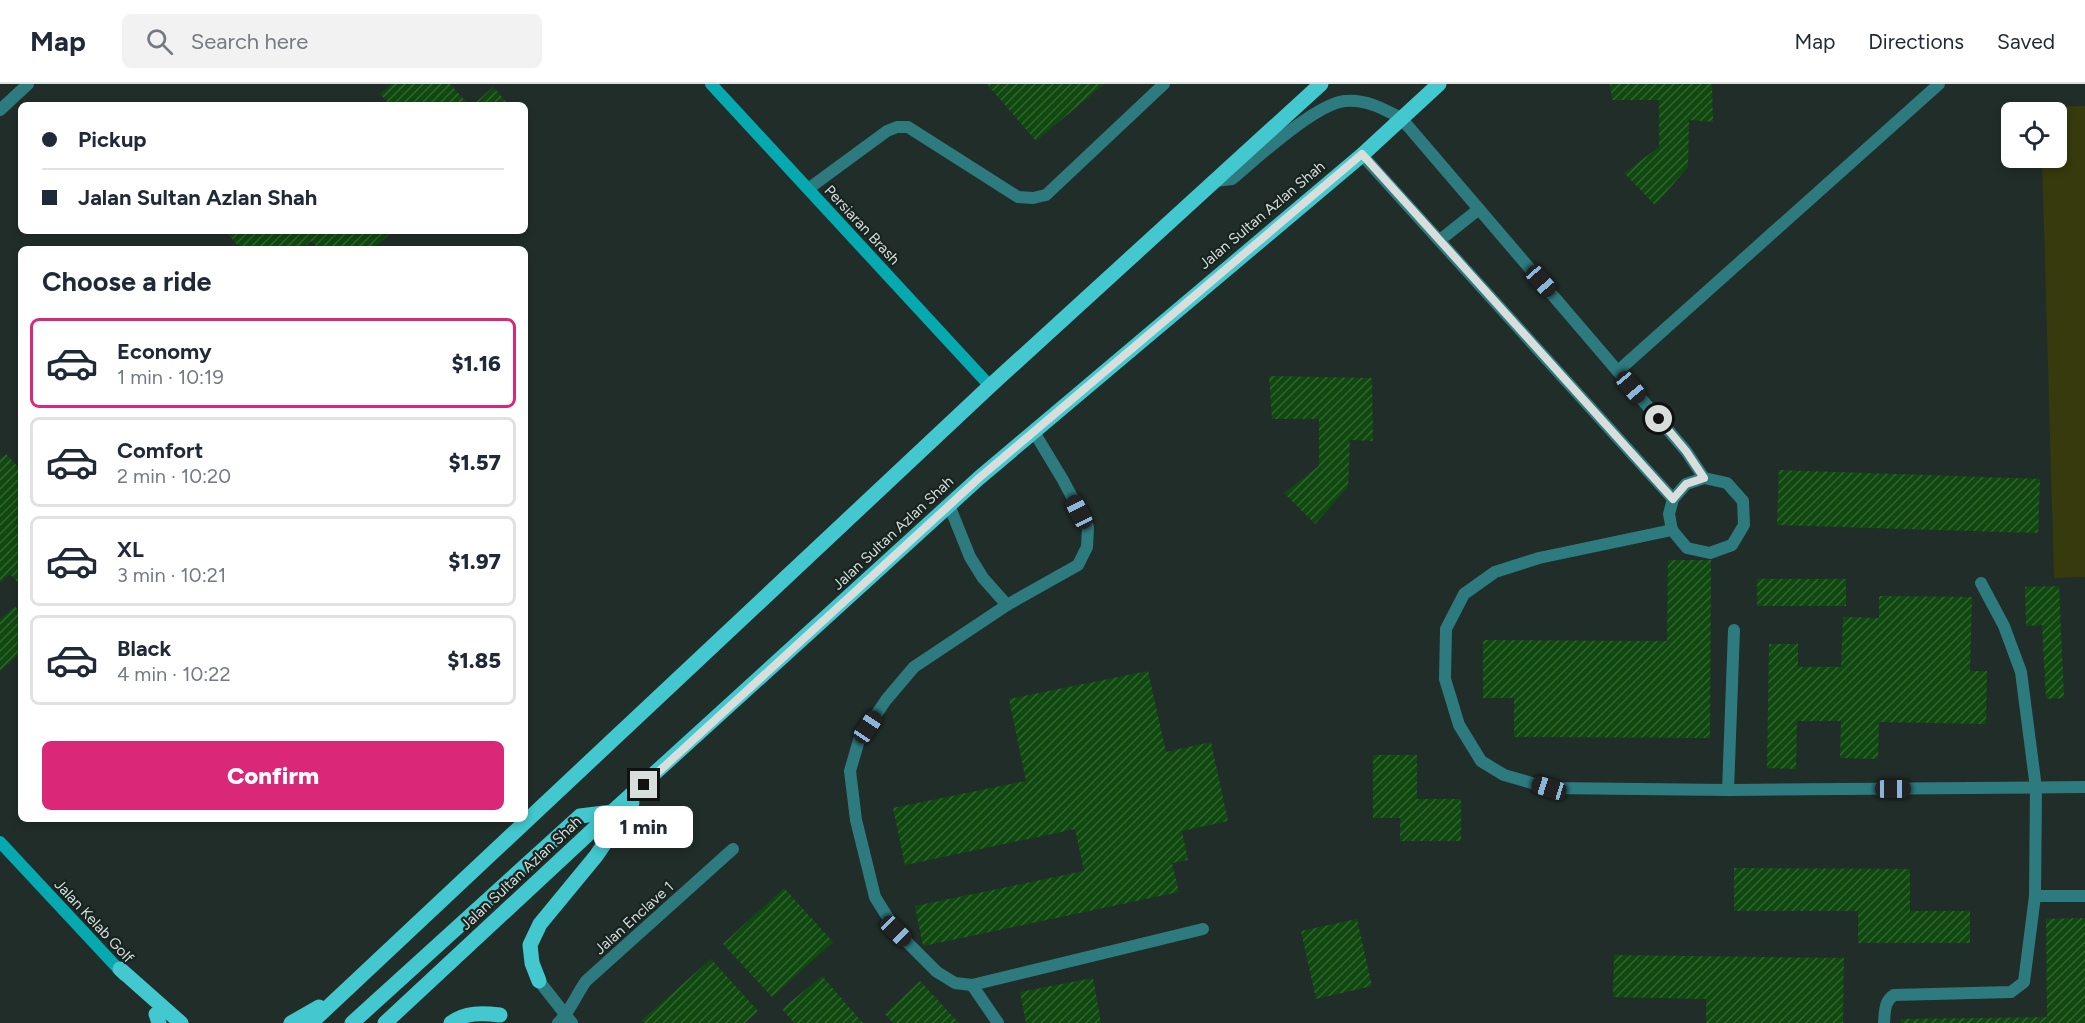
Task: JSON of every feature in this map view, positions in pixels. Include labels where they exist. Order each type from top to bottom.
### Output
[{"type":"main road","points":[[528,820],[990,386],[1321,84]]},
{"type":"main road","name":"Jalan Sultan Azlan Shah","points":[[385,1023],[949,506],[1362,154],[1438,84]]},
{"type":"main road","points":[[539,981],[532,963],[530,945],[540,924],[596,856],[644,785]]},
{"type":"main road","points":[[352,1023],[579,816],[612,813]]},
{"type":"main road","points":[[311,1023],[526,822]]},
{"type":"main road","points":[[120,969],[181,1023]]},
{"type":"main road","points":[[291,1023],[348,989]]},
{"type":"main road","points":[[451,1023],[477,1013],[504,1019]]},
{"type":"street","points":[[0,110],[28,84]]},
{"type":"street","name":"Persiaran Brash","points":[[711,84],[990,386]]},
{"type":"street","points":[[808,189],[887,131],[897,127],[908,127],[1018,197],[1033,198],[1046,195],[1164,84]]},
{"type":"street","points":[[1618,371],[1939,84]]},
{"type":"street","points":[[1215,181],[1232,179],[1314,114],[1343,101],[1360,101],[1379,106],[1401,118],[1686,451],[1704,478]]},
{"type":"street","points":[[1362,154],[1673,499]]},
{"type":"street","points":[[1440,240],[1479,209]]},
{"type":"street","points":[[1034,432],[1088,527],[1087,547],[1078,565],[1007,605],[914,667],[886,700],[859,740],[850,771],[856,820],[875,897],[896,931],[937,972],[955,983],[972,985],[1203,929]]},
{"type":"street","points":[[1704,478],[1727,483],[1743,501],[1744,525],[1732,545],[1710,554],[1687,548],[1672,530],[1668,514],[1673,499],[1686,484],[1704,478]]},
{"type":"street","points":[[949,506],[970,557],[983,578],[1007,605]]},
{"type":"street","points":[[1672,530],[1539,558],[1495,572],[1464,594],[1446,629],[1445,679],[1459,725],[1481,761],[1504,775],[1549,788],[1728,790],[2085,787]]},
{"type":"street","points":[[1884,1023],[1889,998],[1894,995],[2011,992],[2024,982],[2035,896],[2036,788],[2021,672],[2004,626],[1981,583]]},
{"type":"street","points":[[1728,790],[1734,630]]},
{"type":"street","name":"Jalan Kelab Golf","points":[[0,842],[120,969],[160,1020]]},
{"type":"street","name":"Jalan Enclave 1","points":[[565,1021],[575,997],[586,981],[733,849]]},
{"type":"street","points":[[2035,896],[2085,897]]},
{"type":"street","points":[[539,981],[565,1021]]},
{"type":"street","points":[[972,985],[998,1023]]},
{"type":"green space","points":[[2067,106],[2085,106],[2085,577],[2054,578],[2042,168],[2067,168]]},
{"type":"building","points":[[392,84],[450,84],[466,102],[387,102],[380,94]]},
{"type":"building","points":[[987,84],[1104,84],[1036,141]]},
{"type":"building","points":[[1610,84],[1712,84],[1713,122],[1689,120],[1688,167],[1655,205],[1624,173],[1659,147],[1659,100],[1612,100]]},
{"type":"building","points":[[493,87],[506,102],[476,102]]},
{"type":"building","points":[[228,234],[390,234],[376,246],[316,246],[311,241],[305,246],[238,246]]},
{"type":"building","points":[[1269,376],[1372,378],[1373,441],[1350,440],[1348,487],[1315,524],[1284,493],[1319,466],[1319,419],[1272,419]]},
{"type":"building","points":[[6,454],[18,467],[18,583],[10,574],[0,582],[0,459]]},
{"type":"building","points":[[1779,470],[2040,479],[2038,533],[1777,525]]},
{"type":"building","points":[[1668,560],[1711,560],[1710,738],[1514,737],[1514,698],[1483,698],[1483,640],[1667,641]]},
{"type":"building","points":[[1757,579],[1846,579],[1846,606],[1757,606]]},
{"type":"building","points":[[2059,586],[2064,698],[2046,699],[2042,625],[2026,626],[2025,587]]},
{"type":"building","points":[[1879,596],[1972,597],[1970,671],[1987,671],[1986,724],[1879,722],[1878,759],[1840,758],[1841,721],[1797,721],[1796,769],[1767,768],[1769,644],[1798,644],[1798,667],[1841,667],[1843,617],[1879,618]]},
{"type":"building","points":[[15,606],[18,610],[18,656],[0,671],[0,619]]},
{"type":"building","points":[[1148,671],[1166,752],[1211,742],[1228,821],[1182,831],[1188,860],[1172,863],[1179,892],[923,946],[915,906],[1084,871],[1075,829],[905,865],[893,808],[1026,781],[1009,699]]},
{"type":"building","points":[[1373,755],[1417,755],[1417,799],[1461,799],[1461,841],[1400,841],[1400,818],[1373,818]]},
{"type":"building","points":[[1734,868],[1910,869],[1910,911],[1970,911],[1970,943],[1858,943],[1858,911],[1734,911]]},
{"type":"building","points":[[784,888],[833,942],[772,997],[723,944]]},
{"type":"building","points":[[2085,918],[2085,1023],[1901,1023],[1901,1019],[2047,1017],[2046,919]]},
{"type":"building","points":[[1357,919],[1372,986],[1316,999],[1301,931]]},
{"type":"building","points":[[1614,955],[1844,958],[1843,1023],[1706,1023],[1706,999],[1613,997]]},
{"type":"building","points":[[711,959],[758,1011],[745,1023],[643,1023],[641,1021]]},
{"type":"building","points":[[822,976],[863,1023],[794,1023],[782,1009]]},
{"type":"building","points":[[1093,978],[1101,1023],[1026,1023],[1020,992]]},
{"type":"building","points":[[920,981],[959,1023],[893,1023],[885,1014]]},
{"type":"route","points":[[644,785],[979,478],[1362,154],[1673,499],[1686,484],[1704,478],[1686,451],[1659,419]]}]
